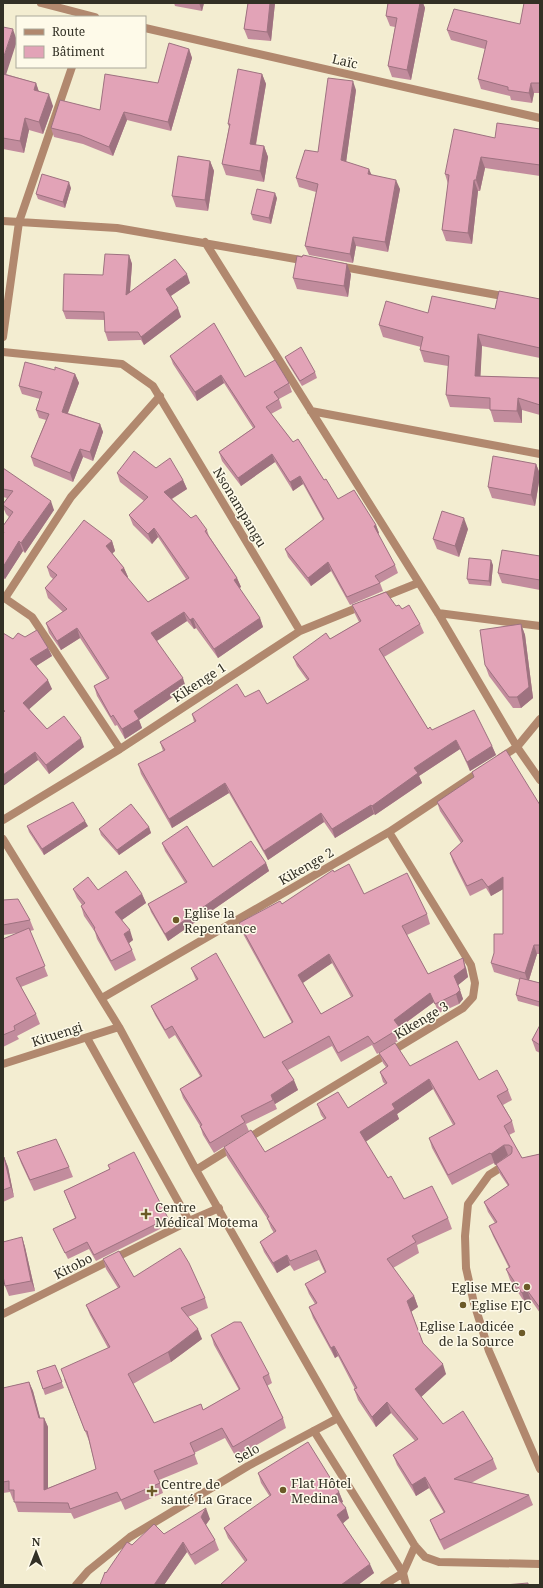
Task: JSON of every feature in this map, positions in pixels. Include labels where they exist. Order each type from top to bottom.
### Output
[{"type":"street","points":[[40,3],[87,16]]},
{"type":"street","name":"Laïc","points":[[146,28],[540,118]]},
{"type":"street","points":[[3,338],[19,222],[72,68]]},
{"type":"street","points":[[3,221],[117,228],[314,262]]},
{"type":"street","points":[[205,242],[438,613],[517,747],[540,780]]},
{"type":"street","points":[[330,265],[517,299]]},
{"type":"street","name":"Nsonampangu","points":[[3,352],[122,364],[153,386],[300,630]]},
{"type":"street","points":[[120,749],[32,617],[4,598],[71,497],[160,396]]},
{"type":"street","points":[[311,411],[540,454]]},
{"type":"street","name":"Kikenge 1","points":[[3,820],[120,749],[300,630],[418,583]]},
{"type":"street","points":[[438,613],[540,626]]},
{"type":"street","name":"Kikenge 2","points":[[102,998],[389,832],[517,747],[540,719]]},
{"type":"street","name":"Kikenge 3","points":[[196,1170],[463,1008],[473,997],[475,983],[471,965],[389,832]]},
{"type":"street","points":[[3,839],[119,1027],[196,1170],[338,1418],[415,1546],[425,1557],[439,1562],[540,1564]]},
{"type":"street","name":"Kituengi","points":[[3,1064],[119,1027]]},
{"type":"street","points":[[87,1038],[189,1221]]},
{"type":"street","points":[[511,1160],[489,1175],[468,1204],[465,1236],[466,1268],[474,1303],[489,1351],[540,1470]]},
{"type":"street","name":"Kitobo","points":[[3,1314],[189,1221],[219,1208]]},
{"type":"street","name":"Selo","points":[[76,1585],[88,1570],[130,1537],[248,1466],[338,1418]]},
{"type":"street","points":[[314,1431],[402,1573],[406,1585]]},
{"type":"street","points":[[384,1585],[402,1573],[415,1546]]},
{"type":"building","points":[[248,3],[270,3],[267,32],[244,29]]},
{"type":"building","points":[[388,3],[420,3],[407,70],[388,66],[397,18],[386,16]]},
{"type":"building","points":[[524,3],[540,3],[540,83],[531,83],[529,93],[508,90],[508,87],[478,79],[487,41],[447,30],[454,9],[520,24]]},
{"type":"building","points":[[3,27],[13,29],[3,59]]},
{"type":"building","points":[[169,43],[189,49],[168,122],[124,112],[109,147],[80,135],[51,128],[60,100],[100,110],[105,74],[158,83]]},
{"type":"building","points":[[238,69],[262,74],[250,144],[264,146],[260,171],[222,164],[230,124],[228,124]]},
{"type":"building","points":[[3,74],[36,83],[34,90],[49,94],[39,122],[25,118],[20,141],[3,138]]},
{"type":"building","points":[[328,78],[353,81],[341,160],[369,169],[368,174],[396,180],[385,242],[353,237],[350,254],[305,246],[318,184],[296,178],[305,150],[318,152]]},
{"type":"building","points":[[497,123],[540,129],[540,165],[481,157],[476,180],[474,180],[468,233],[442,230],[449,175],[445,174],[454,129],[495,138]]},
{"type":"building","points":[[178,156],[210,161],[205,200],[172,196]]},
{"type":"building","points":[[42,174],[69,182],[63,202],[36,194]]},
{"type":"building","points":[[257,189],[275,193],[269,218],[251,214]]},
{"type":"building","points":[[105,254],[129,255],[126,295],[175,259],[187,274],[166,289],[178,308],[141,337],[138,332],[105,332],[104,312],[63,311],[64,274],[103,275]]},
{"type":"building","points":[[303,255],[347,264],[344,286],[293,278],[297,256],[302,257]]},
{"type":"building","points":[[499,291],[540,299],[540,348],[478,334],[475,376],[540,378],[540,405],[518,398],[517,411],[490,410],[490,398],[446,395],[449,356],[420,350],[423,337],[379,325],[386,301],[428,313],[432,296],[495,309]]},
{"type":"building","points":[[214,323],[245,377],[275,360],[289,383],[274,392],[279,399],[266,407],[293,442],[298,439],[338,499],[354,490],[376,525],[374,526],[395,565],[375,576],[380,583],[347,597],[328,562],[308,578],[285,549],[324,519],[300,476],[290,482],[272,454],[238,478],[219,452],[255,427],[221,375],[195,392],[170,356]]},
{"type":"building","points":[[301,347],[315,372],[300,381],[285,357]]},
{"type":"building","points":[[25,362],[55,370],[55,367],[75,374],[62,412],[100,424],[90,452],[80,449],[70,473],[31,457],[49,414],[36,410],[42,392],[19,386]]},
{"type":"building","points":[[134,451],[156,468],[170,458],[183,480],[164,492],[191,518],[196,515],[237,578],[234,580],[260,618],[214,649],[193,618],[190,620],[184,612],[151,633],[183,678],[134,711],[139,719],[122,729],[113,715],[111,717],[94,686],[109,678],[77,628],[57,641],[46,623],[67,609],[45,588],[57,575],[47,567],[84,520],[112,541],[106,546],[124,568],[121,570],[148,602],[189,578],[154,528],[148,534],[129,515],[148,497],[117,473]]},
{"type":"building","points":[[493,456],[536,464],[531,495],[488,487]]},
{"type":"building","points":[[3,468],[51,501],[21,543],[19,541],[3,567],[3,526],[13,512],[3,504],[13,491],[3,489]]},
{"type":"building","points":[[442,511],[464,518],[455,546],[433,539]]},
{"type":"building","points":[[502,550],[540,556],[540,580],[498,573]]},
{"type":"building","points":[[469,558],[491,560],[489,581],[467,579]]},
{"type":"building","points":[[386,592],[396,606],[399,605],[402,609],[409,605],[420,624],[379,649],[428,729],[430,727],[432,730],[474,710],[492,746],[467,762],[456,740],[414,768],[418,773],[372,806],[371,805],[332,829],[321,813],[264,851],[225,783],[169,819],[138,764],[165,750],[160,742],[196,721],[192,714],[237,684],[245,697],[259,690],[267,704],[309,679],[293,657],[326,633],[330,639],[361,621],[352,605]]},
{"type":"building","points":[[521,624],[529,687],[517,697],[509,697],[485,665],[480,630]]},
{"type":"building","points":[[37,630],[48,648],[30,659],[48,680],[23,703],[47,729],[64,716],[81,738],[46,765],[35,752],[3,775],[3,713],[5,711],[3,710],[3,633],[13,639],[18,633],[25,637]]},
{"type":"building","points":[[506,750],[540,805],[540,945],[534,945],[525,973],[491,963],[494,953],[494,934],[503,934],[503,877],[488,887],[482,879],[467,886],[450,853],[463,841],[437,802],[474,777],[472,772]]},
{"type":"building","points":[[73,802],[85,821],[42,849],[27,826]]},
{"type":"building","points":[[131,804],[149,827],[117,850],[99,829]]},
{"type":"building","points":[[187,826],[213,867],[251,841],[266,863],[165,934],[148,904],[187,882],[162,843]]},
{"type":"building","points":[[349,864],[364,894],[407,873],[427,914],[402,926],[428,974],[463,958],[465,968],[454,976],[460,990],[456,994],[435,1004],[430,993],[394,1020],[400,1028],[374,1044],[368,1036],[338,1053],[329,1036],[282,1062],[294,1080],[271,1095],[273,1100],[241,1116],[245,1122],[210,1143],[200,1126],[202,1125],[180,1089],[202,1076],[172,1026],[165,1030],[151,1006],[198,979],[191,968],[216,953],[264,1038],[293,1022],[239,923],[280,901],[282,904],[333,870],[334,872]],"holes":[[[329,954],[353,996],[321,1014],[298,975]]]},
{"type":"building","points":[[126,871],[142,894],[115,912],[130,930],[124,934],[132,950],[111,961],[94,929],[95,928],[81,906],[85,903],[73,889],[88,877],[98,890]]},
{"type":"building","points":[[18,899],[30,920],[3,925],[3,900]]},
{"type":"building","points":[[29,928],[45,966],[16,978],[36,1014],[14,1026],[15,1030],[3,1035],[3,939]]},
{"type":"building","points":[[520,978],[540,983],[540,1002],[516,995]]},
{"type":"building","points":[[540,1025],[540,1045],[532,1040]]},
{"type":"building","points":[[457,1041],[479,1080],[497,1070],[508,1090],[497,1096],[512,1121],[504,1126],[522,1158],[540,1154],[540,1308],[527,1290],[522,1293],[506,1269],[510,1267],[489,1226],[497,1222],[484,1202],[509,1185],[496,1164],[511,1154],[512,1147],[509,1145],[504,1145],[491,1154],[490,1153],[448,1175],[429,1138],[455,1124],[429,1079],[392,1104],[395,1109],[360,1132],[388,1178],[391,1176],[404,1199],[432,1186],[448,1218],[412,1236],[416,1242],[387,1259],[414,1296],[407,1301],[423,1343],[443,1364],[415,1389],[443,1424],[463,1411],[493,1459],[454,1479],[529,1495],[440,1540],[430,1520],[445,1512],[425,1477],[412,1485],[393,1455],[418,1439],[387,1402],[372,1417],[354,1389],[357,1388],[334,1346],[331,1348],[309,1307],[317,1303],[305,1284],[326,1272],[316,1250],[290,1261],[287,1255],[273,1263],[260,1242],[276,1231],[267,1218],[269,1217],[224,1147],[251,1130],[265,1152],[326,1118],[317,1104],[338,1092],[348,1108],[387,1083],[380,1072],[388,1066],[379,1053],[395,1043],[410,1066]]},
{"type":"building","points":[[56,1139],[69,1167],[30,1180],[17,1152]]},
{"type":"building","points":[[134,1152],[168,1218],[94,1255],[87,1242],[65,1253],[53,1229],[76,1218],[64,1191],[110,1169],[108,1165]]},
{"type":"building","points":[[4,1157],[11,1187],[3,1190],[3,1158]]},
{"type":"building","points":[[22,1237],[31,1281],[5,1286],[3,1276],[3,1242]]},
{"type":"building","points":[[180,1248],[189,1263],[205,1298],[181,1308],[198,1329],[168,1352],[128,1374],[154,1423],[201,1404],[203,1410],[240,1389],[211,1335],[234,1322],[241,1322],[269,1374],[263,1377],[283,1418],[233,1447],[222,1428],[190,1443],[195,1454],[154,1471],[160,1483],[121,1500],[117,1492],[70,1509],[68,1503],[14,1502],[14,1490],[9,1490],[9,1481],[3,1482],[3,1388],[29,1382],[39,1418],[44,1418],[44,1490],[96,1469],[87,1431],[85,1431],[61,1369],[110,1347],[86,1305],[120,1287],[103,1259],[119,1251],[134,1277]]},
{"type":"building","points":[[55,1365],[62,1382],[43,1389],[37,1371]]},
{"type":"building","points":[[308,1442],[339,1492],[335,1495],[346,1508],[337,1515],[370,1564],[341,1585],[220,1585],[247,1560],[224,1528],[271,1495],[258,1473]]},
{"type":"building","points":[[206,1508],[201,1517],[215,1540],[191,1555],[183,1542],[154,1585],[100,1585],[105,1572],[106,1573],[127,1542],[132,1545],[154,1524],[164,1534]]},
{"type":"building","points":[[528,1583],[528,1585],[505,1585]]},
{"type":"place","name":"Eglise la Repentance","points":[[176,920]]},
{"type":"place","name":"Centre Médical Motema","points":[[146,1214]]},
{"type":"place","name":"Eglise MEC","points":[[527,1287]]},
{"type":"place","name":"Eglise EJC","points":[[463,1305]]},
{"type":"place","name":"Eglise Laodicée de la Source","points":[[522,1333]]},
{"type":"place","name":"Flat Hôtel Medina","points":[[283,1490]]},
{"type":"place","name":"Centre de santé La Grace","points":[[152,1491]]}]
